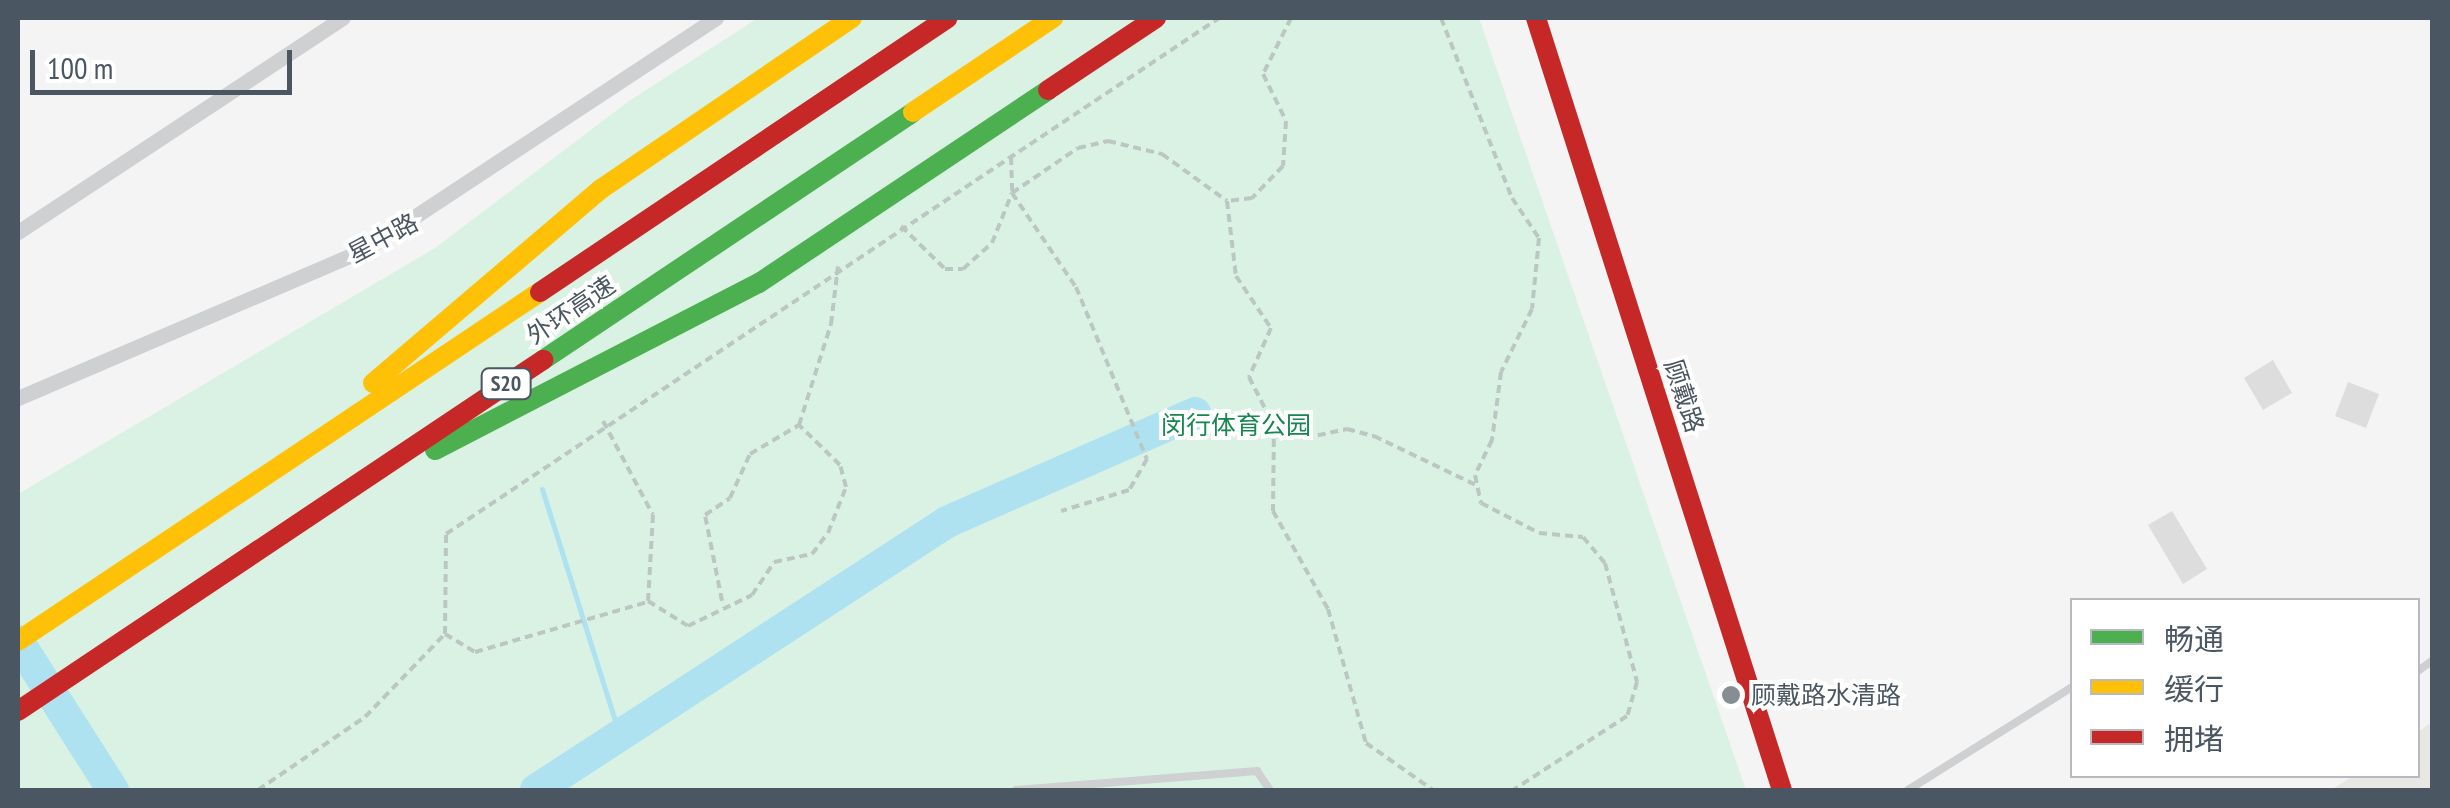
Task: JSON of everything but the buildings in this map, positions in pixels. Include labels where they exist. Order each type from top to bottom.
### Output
[{"type":"main road","points":[[202,516],[586,201],[852,18]]},
{"type":"main road","name":"外环高速","points":[[22,638],[948,18]]},
{"type":"main road","name":"外环高速","points":[[18,710],[1053,18]]},
{"type":"main road","points":[[234,566],[459,437],[686,327],[1156,18]]},
{"type":"main road","name":"顾戴路","points":[[1536,18],[1782,790]]},
{"type":"street","points":[[18,232],[343,18]]},
{"type":"street","name":"星中路","points":[[18,398],[364,250],[716,18]]},
{"type":"lane","points":[[1908,790],[2070,688]]},
{"type":"lane","points":[[1016,790],[1257,771],[1270,790]]},
{"type":"path","points":[[258,790],[365,717],[445,634],[446,534],[603,421],[1220,18]]},
{"type":"path","points":[[1012,194],[1078,148],[1108,141],[1162,154],[1227,201],[1252,198],[1283,166],[1286,121],[1264,74],[1291,18]]},
{"type":"path","points":[[1441,18],[1512,198],[1539,238],[1532,309],[1501,372],[1478,486],[1480,503],[1539,533],[1583,538],[1605,563],[1637,682],[1627,716],[1514,790]]},
{"type":"path","points":[[900,226],[946,269],[963,269],[992,243],[1012,194],[1010,156]]},
{"type":"path","points":[[1012,194],[1076,287],[1133,410],[1147,459],[1129,490],[1061,512]]},
{"type":"path","points":[[1227,201],[1236,276],[1270,328],[1249,378],[1274,426],[1273,512],[1328,608],[1366,744],[1433,790]]},
{"type":"path","points":[[723,603],[705,514],[730,498],[750,454],[798,425],[831,324],[838,266]]},
{"type":"path","points":[[603,421],[653,515],[648,602]]},
{"type":"path","points":[[445,634],[475,652],[648,602],[688,626],[723,603],[752,594],[774,562],[812,554],[839,510],[840,466],[798,425]]},
{"type":"path","points":[[1274,426],[1305,438],[1361,432],[1478,486]]},
{"type":"shaded area","points":[[2432,722],[2432,790],[2331,790],[2350,778],[2420,778],[2420,731]]},
{"type":"green space","name":"闵行体育公园","points":[[758,18],[1479,18],[1746,790],[18,790],[18,494],[435,248],[629,101]]},
{"type":"waterway","points":[[536,790],[947,522],[1195,413]]},
{"type":"waterway","points":[[542,489],[619,733]]},
{"type":"waterway","points":[[18,641],[113,790]]},
{"type":"traffic: fast","points":[[435,450],[759,283],[1048,90]]},
{"type":"traffic: fast","points":[[543,360],[913,112]]},
{"type":"traffic: slow","points":[[373,383],[601,189],[852,18]]},
{"type":"traffic: slow","points":[[913,112],[1053,18]]},
{"type":"traffic: slow","points":[[18,641],[540,292]]},
{"type":"traffic: jam","points":[[540,292],[948,18]]},
{"type":"traffic: jam","points":[[1048,90],[1156,18]]},
{"type":"traffic: jam","points":[[1536,18],[1782,790]]},
{"type":"traffic: jam","points":[[18,711],[543,360]]},
{"type":"place","name":"顾戴路水清路","points":[[1731,695]]}]
